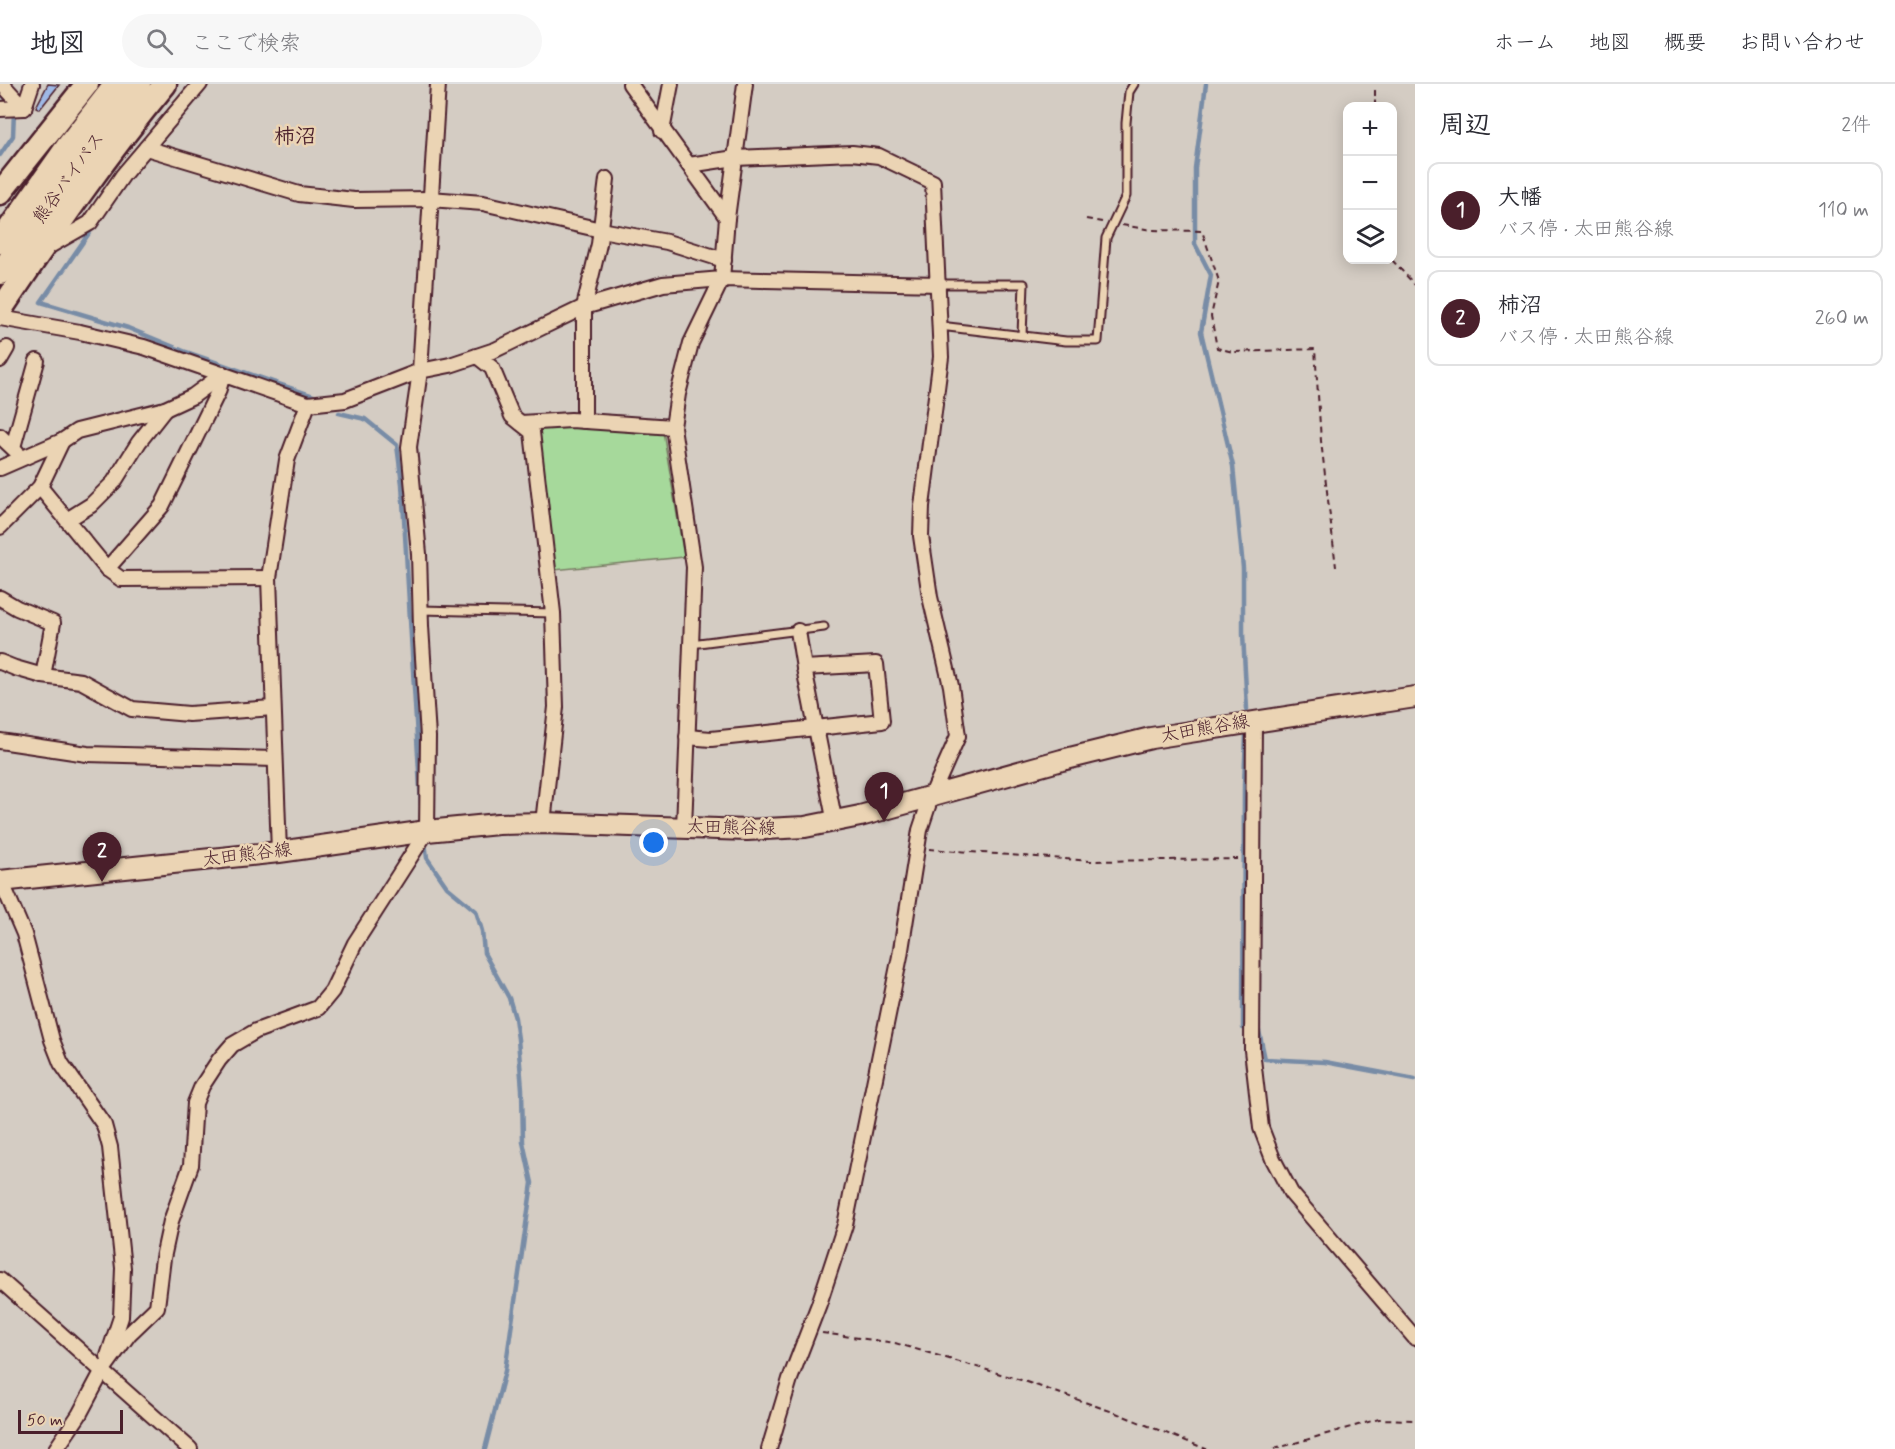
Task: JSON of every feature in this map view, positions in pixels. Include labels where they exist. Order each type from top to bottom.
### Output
[{"type":"highway","points":[[0,193],[87,84]]},
{"type":"highway","name":"熊谷バイパス","points":[[0,242],[67,147],[116,84]]},
{"type":"highway","name":"熊谷バイパス","points":[[0,273],[139,84]]},
{"type":"highway","points":[[0,311],[121,136],[165,84]]},
{"type":"main road","name":"太田熊谷線","points":[[0,884],[498,824],[543,823],[777,830],[835,823],[1117,746],[1254,721],[1415,697]]},
{"type":"street","points":[[2,84],[23,108]]},
{"type":"street","points":[[23,108],[32,84]]},
{"type":"street","points":[[39,252],[90,224],[123,175],[200,84]]},
{"type":"street","points":[[56,1449],[79,1414],[103,1370],[129,1334],[157,1307],[163,1258],[171,1221],[191,1165],[195,1103],[202,1086],[232,1045],[256,1031],[318,1008],[332,991],[354,943],[427,831],[428,737],[419,554],[409,447],[420,371],[438,84]]},
{"type":"street","points":[[630,84],[727,218]]},
{"type":"street","points":[[662,131],[671,84]]},
{"type":"street","points":[[684,828],[694,567],[673,427],[678,394],[691,343],[722,279],[727,218],[745,84]]},
{"type":"street","points":[[2,110],[23,108]]},
{"type":"street","points":[[146,148],[299,194],[354,200],[430,199],[483,203],[601,230],[667,242],[724,260]]},
{"type":"street","points":[[689,165],[735,158],[852,153],[879,156],[933,182],[941,357],[922,506],[921,536],[930,597],[951,686],[958,736],[931,797],[920,830],[900,956],[845,1226],[819,1304],[790,1379],[769,1449]]},
{"type":"street","points":[[584,421],[584,307],[601,230],[607,179]]},
{"type":"street","points":[[0,318],[80,332],[144,347],[308,404],[345,400],[420,371],[495,350],[584,307],[663,284],[722,279],[939,284]]},
{"type":"street","points":[[477,356],[492,368],[512,416],[532,432],[553,613],[556,707],[543,823]]},
{"type":"street","points":[[13,447],[37,361]]},
{"type":"street","points":[[0,468],[63,441],[77,431],[165,410],[193,396],[223,374]]},
{"type":"street","points":[[107,569],[162,506],[218,392],[223,374]]},
{"type":"street","points":[[279,852],[269,578],[287,460],[308,404]]},
{"type":"street","points":[[67,520],[91,505],[114,482],[139,442],[165,410]]},
{"type":"street","points":[[521,423],[584,421],[673,427]]},
{"type":"street","points":[[0,436],[22,459]]},
{"type":"street","points":[[0,527],[40,487],[63,441]]},
{"type":"street","points":[[40,487],[107,569],[121,579],[269,578]]},
{"type":"street","points":[[0,598],[17,608],[53,622],[43,676]]},
{"type":"street","points":[[798,631],[835,823]]},
{"type":"street","points":[[0,662],[43,676],[90,684],[116,702],[132,709],[189,714],[273,708]]},
{"type":"street","points":[[687,737],[711,739],[882,721],[876,664],[804,669]]},
{"type":"street","points":[[1254,721],[1252,1039],[1261,1128],[1273,1159],[1291,1193],[1415,1338]]},
{"type":"street","points":[[0,741],[87,754],[275,759]]},
{"type":"street","points":[[0,884],[6,892],[24,934],[52,1040],[61,1063],[104,1125],[110,1147],[123,1268],[121,1317],[103,1370]]},
{"type":"street","points":[[0,1280],[190,1449]]},
{"type":"lane","points":[[940,326],[1066,341],[1098,341],[1106,238],[1126,196],[1126,123],[1129,92],[1134,84]]},
{"type":"lane","points":[[939,284],[1024,284],[1022,334]]},
{"type":"lane","points":[[421,610],[553,613]]},
{"type":"lane","points":[[691,644],[825,627]]},
{"type":"path","points":[[1375,90],[1375,102]]},
{"type":"path","points":[[1086,219],[1152,230],[1202,231],[1219,280],[1211,316],[1217,348],[1233,352],[1315,349],[1321,441],[1336,567]]},
{"type":"path","points":[[1396,264],[1415,285]]},
{"type":"path","points":[[916,848],[1091,861],[1253,859]]},
{"type":"path","points":[[808,1331],[895,1343],[1021,1380],[1116,1413],[1206,1449]]},
{"type":"path","points":[[1274,1449],[1379,1419],[1415,1420]]},
{"type":"green space","points":[[579,426],[663,431],[684,557],[554,570],[536,427]]},
{"type":"building","points":[[48,84],[59,85],[40,109],[36,107]]},
{"type":"waterway","points":[[1206,84],[1195,168],[1195,244],[1211,275],[1201,332],[1233,466],[1243,568],[1243,634],[1247,709]]},
{"type":"waterway","points":[[0,93],[11,104]]},
{"type":"waterway","points":[[0,155],[13,136],[14,111]]},
{"type":"waterway","points":[[92,229],[41,302],[128,328],[186,352],[319,398]]},
{"type":"waterway","points":[[339,413],[365,419],[397,445],[402,484],[421,805]]},
{"type":"waterway","points":[[1246,734],[1243,1028],[1259,1031],[1265,1059],[1325,1062],[1415,1079]]},
{"type":"waterway","points":[[425,842],[427,858],[447,887],[476,911],[482,931],[484,953],[509,998],[518,1039],[523,1142],[532,1183],[505,1371],[485,1449]]},
{"type":"place","name":"大幡","points":[[884,822]]},
{"type":"place","name":"柿沼","points":[[102,882]]},
{"type":"district","name":"柿沼","points":[[295,137]]}]
